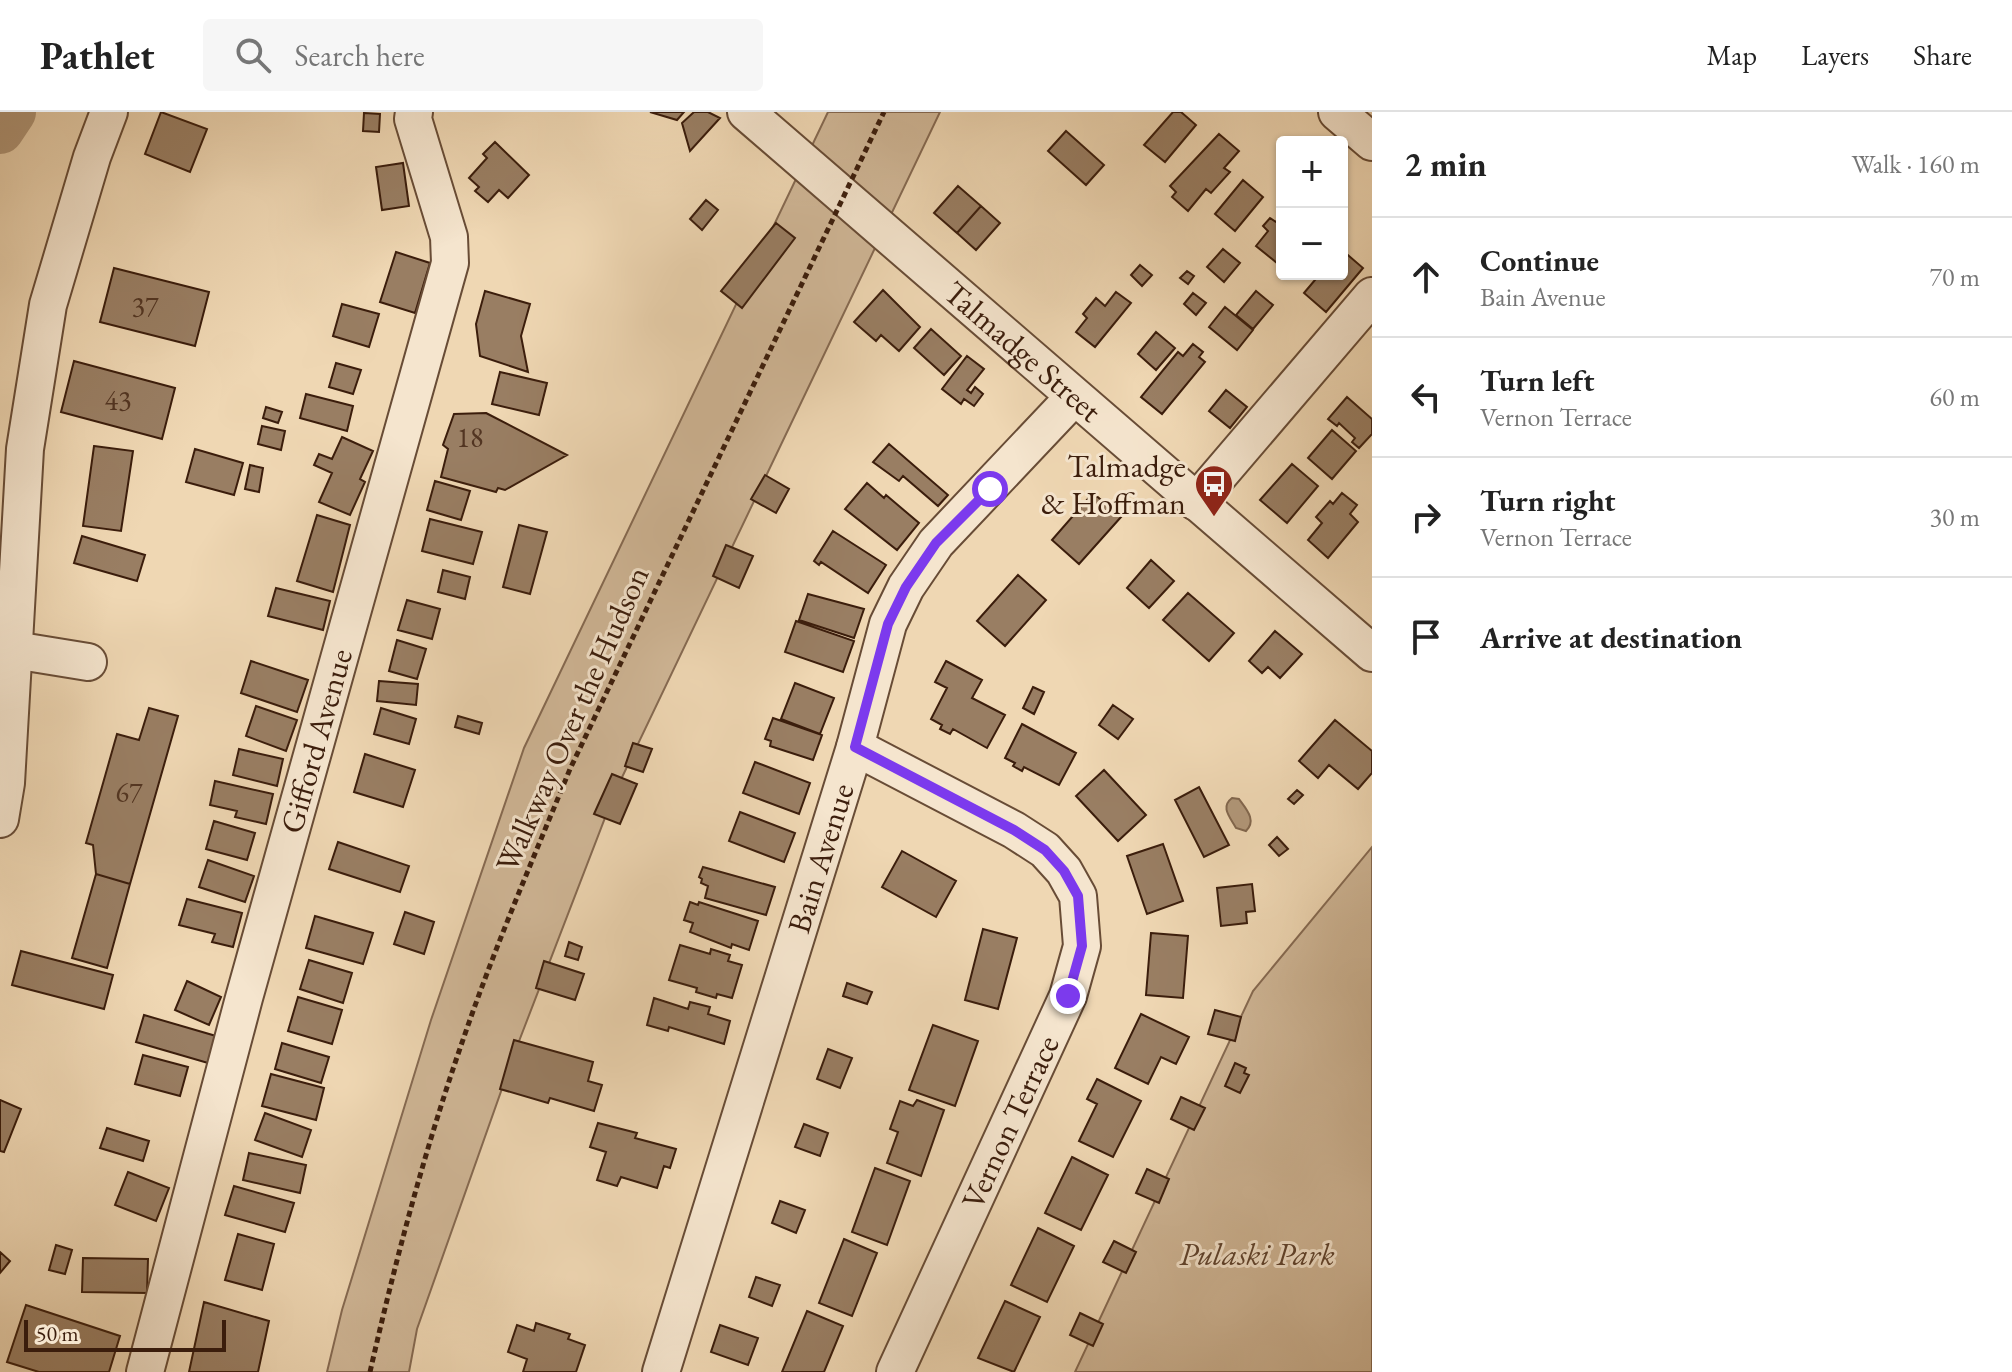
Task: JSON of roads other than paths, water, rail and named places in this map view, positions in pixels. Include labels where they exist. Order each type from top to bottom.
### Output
[{"type":"street","points":[[0,819],[6,783],[25,449],[48,305],[92,157],[109,112]]},
{"type":"street","name":"Gifford Avenue","points":[[145,1372],[244,998],[450,263],[449,237],[413,119],[414,112]]},
{"type":"street","name":"Talmadge Street","points":[[746,112],[1372,653]]},
{"type":"street","points":[[1337,112],[1372,142]]},
{"type":"street","points":[[1196,502],[1372,296]]},
{"type":"street","name":"Bain Avenue","points":[[661,1372],[855,747],[888,624],[906,587],[936,543],[1074,397]]},
{"type":"street","points":[[14,650],[88,662]]},
{"type":"street","name":"Vernon Terrace","points":[[855,747],[1014,830],[1045,850],[1064,871],[1078,896],[1082,946],[1068,996],[895,1372]]},
{"type":"waterway","points":[[0,130],[12,112]]},
{"type":"place","name":"Talmadge & Hoffman","points":[[1214,518]]},
{"type":"park label","name":"Pulaski Park","points":[[1257,1254]]}]
